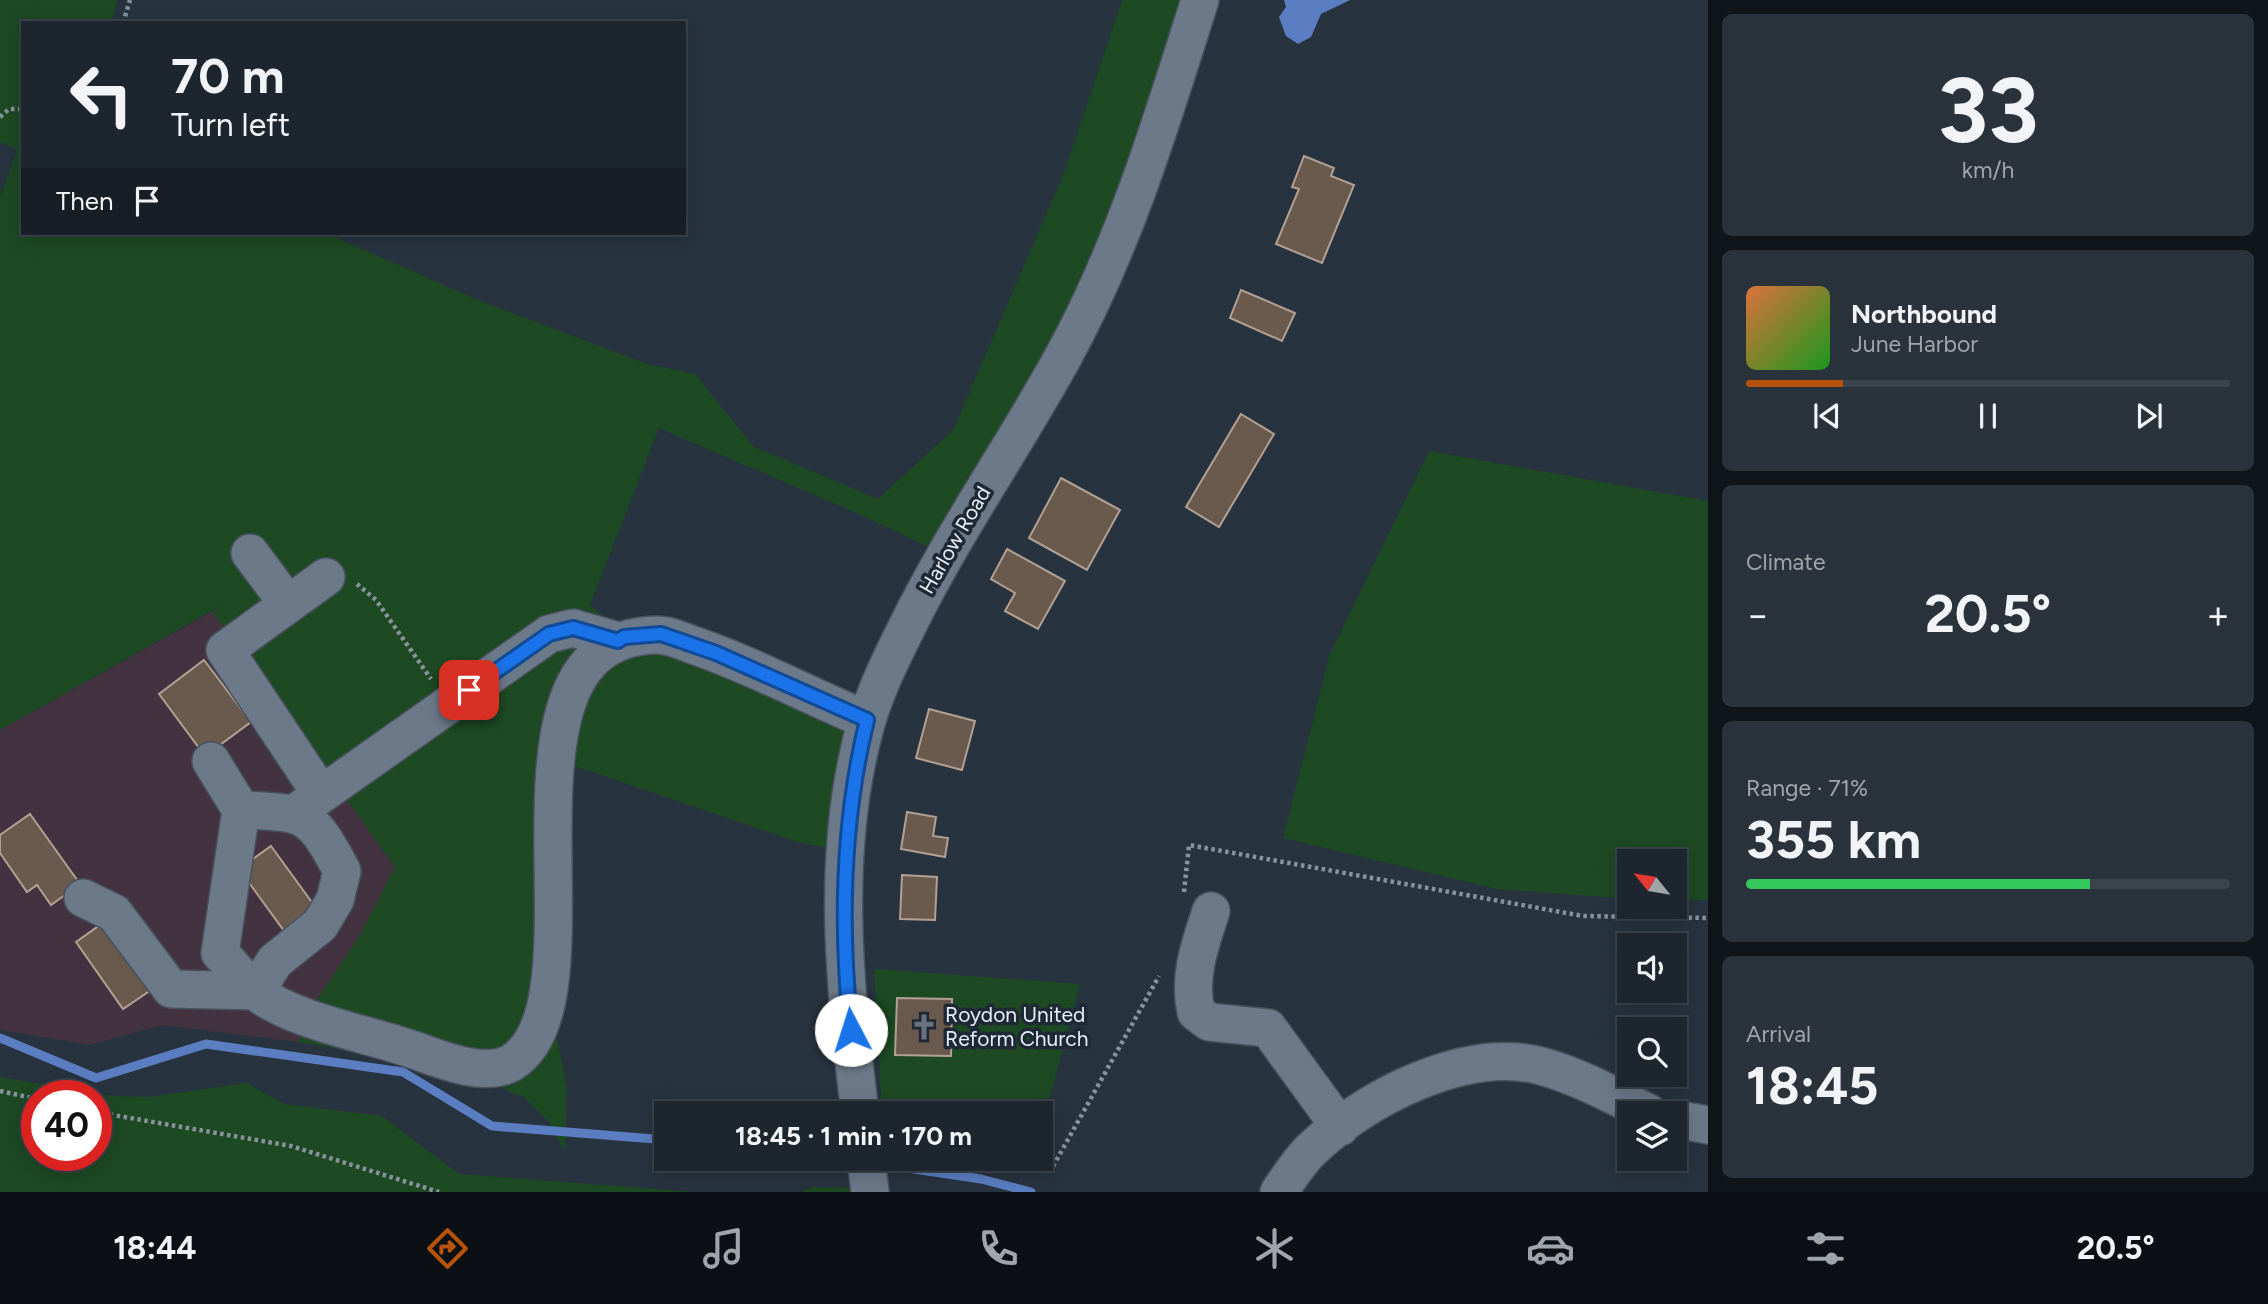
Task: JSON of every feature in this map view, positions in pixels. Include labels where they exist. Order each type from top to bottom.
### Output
[{"type":"street","name":"Harlow Road","points":[[859,1101],[848,1006],[845,873],[857,763],[867,720],[881,680],[922,596],[1063,356],[1115,251],[1140,188],[1200,0]]},
{"type":"street","points":[[250,553],[288,604]]},
{"type":"street","points":[[256,991],[275,961],[320,925],[335,900],[342,871],[225,650],[326,578]]},
{"type":"street","points":[[241,810],[308,803],[549,634],[573,628],[618,641]]},
{"type":"street","points":[[211,761],[241,810],[220,953],[256,991],[293,1013],[365,1033],[441,1059],[485,1069],[511,1063],[537,1035],[549,999],[552,818],[566,704],[590,659],[624,637],[661,634],[716,653],[867,720]]},
{"type":"street","points":[[83,898],[114,913],[171,989],[256,991]]},
{"type":"street","points":[[1198,903],[1196,956],[1191,990],[1196,1012],[1209,1022],[1268,1028],[1340,1127]]},
{"type":"street","points":[[1279,1192],[1311,1150],[1340,1127],[1389,1095],[1433,1074],[1494,1060],[1540,1065],[1622,1101]]},
{"type":"street","points":[[1687,1121],[1708,1125]]},
{"type":"street","points":[[868,1171],[870,1192]]},
{"type":"path","points":[[124,21],[130,0]]},
{"type":"path","points":[[0,117],[9,109],[21,109]]},
{"type":"path","points":[[326,578],[346,573],[376,600],[449,704]]},
{"type":"path","points":[[1198,903],[1189,845],[1583,916],[1708,918]]},
{"type":"path","points":[[1053,1166],[1162,971]]},
{"type":"path","points":[[0,1091],[21,1096]]},
{"type":"path","points":[[112,1115],[291,1146],[439,1192]]},
{"type":"shaded area","points":[[213,611],[395,867],[361,935],[311,1009],[298,1042],[162,1025],[89,1045],[0,1030],[0,730]]},
{"type":"green space","points":[[0,0],[117,0],[112,21],[21,21],[21,235],[331,235],[480,301],[647,364],[695,374],[754,447],[878,499],[953,430],[1064,173],[1122,0],[1199,0],[1115,251],[945,555],[861,515],[659,428],[590,605],[624,637],[863,710],[838,850],[801,843],[557,760],[549,999],[567,1087],[565,1152],[548,1121],[525,1098],[488,1082],[427,1065],[298,1042],[311,1009],[360,935],[395,867],[213,612],[220,606],[0,730],[0,197],[17,150],[0,142]]},
{"type":"green space","points":[[1429,451],[1708,501],[1708,900],[1687,900],[1687,849],[1617,849],[1617,898],[1497,889],[1283,838],[1330,654]]},
{"type":"green space","points":[[874,969],[1080,984],[1049,1101],[881,1101]]},
{"type":"green space","points":[[0,1077],[21,1080],[21,1171],[112,1171],[112,1096],[148,1097],[247,1083],[284,1104],[382,1116],[459,1174],[694,1192],[0,1192]]},
{"type":"green space","points":[[811,1187],[865,1188],[866,1192],[802,1192]]},
{"type":"water","points":[[1284,0],[1350,0],[1321,14],[1311,37],[1298,44],[1286,36],[1279,17],[1286,7]]},
{"type":"building","points":[[1304,156],[1334,168],[1331,176],[1354,185],[1322,263],[1276,244],[1299,189],[1292,187]]},
{"type":"building","points":[[1241,290],[1295,313],[1282,341],[1230,318]]},
{"type":"building","points":[[1241,414],[1274,434],[1219,527],[1186,507]]},
{"type":"building","points":[[1061,478],[1120,510],[1087,570],[1029,538]]},
{"type":"building","points":[[1007,549],[1065,581],[1038,629],[1005,611],[1015,593],[991,579]]},
{"type":"building","points":[[204,660],[251,722],[205,756],[159,694]]},
{"type":"building","points":[[929,709],[975,721],[962,770],[916,758]]},
{"type":"building","points":[[907,812],[936,817],[933,836],[948,838],[945,857],[901,849]]},
{"type":"building","points":[[30,814],[80,884],[51,905],[37,885],[27,892],[0,853],[0,835]]},
{"type":"building","points":[[271,846],[319,912],[287,935],[239,869]]},
{"type":"building","points":[[902,875],[937,877],[935,920],[900,919]]},
{"type":"building","points":[[107,920],[154,988],[123,1009],[76,942]]},
{"type":"building","name":"Roydon United Reform Church","points":[[897,998],[952,999],[951,1056],[895,1055]]},
{"type":"waterway","points":[[0,1038],[96,1078],[206,1044],[403,1072],[492,1126],[654,1139]]},
{"type":"waterway","points":[[928,1171],[981,1179],[1031,1192]]},
{"type":"place","name":"Roydon United Reform Church","points":[[924,1027]]},
{"type":"route","points":[[469,690],[549,634],[573,628],[618,641],[624,637],[661,634],[716,653],[867,720],[857,763],[846,847],[844,926],[851,1030]]}]
